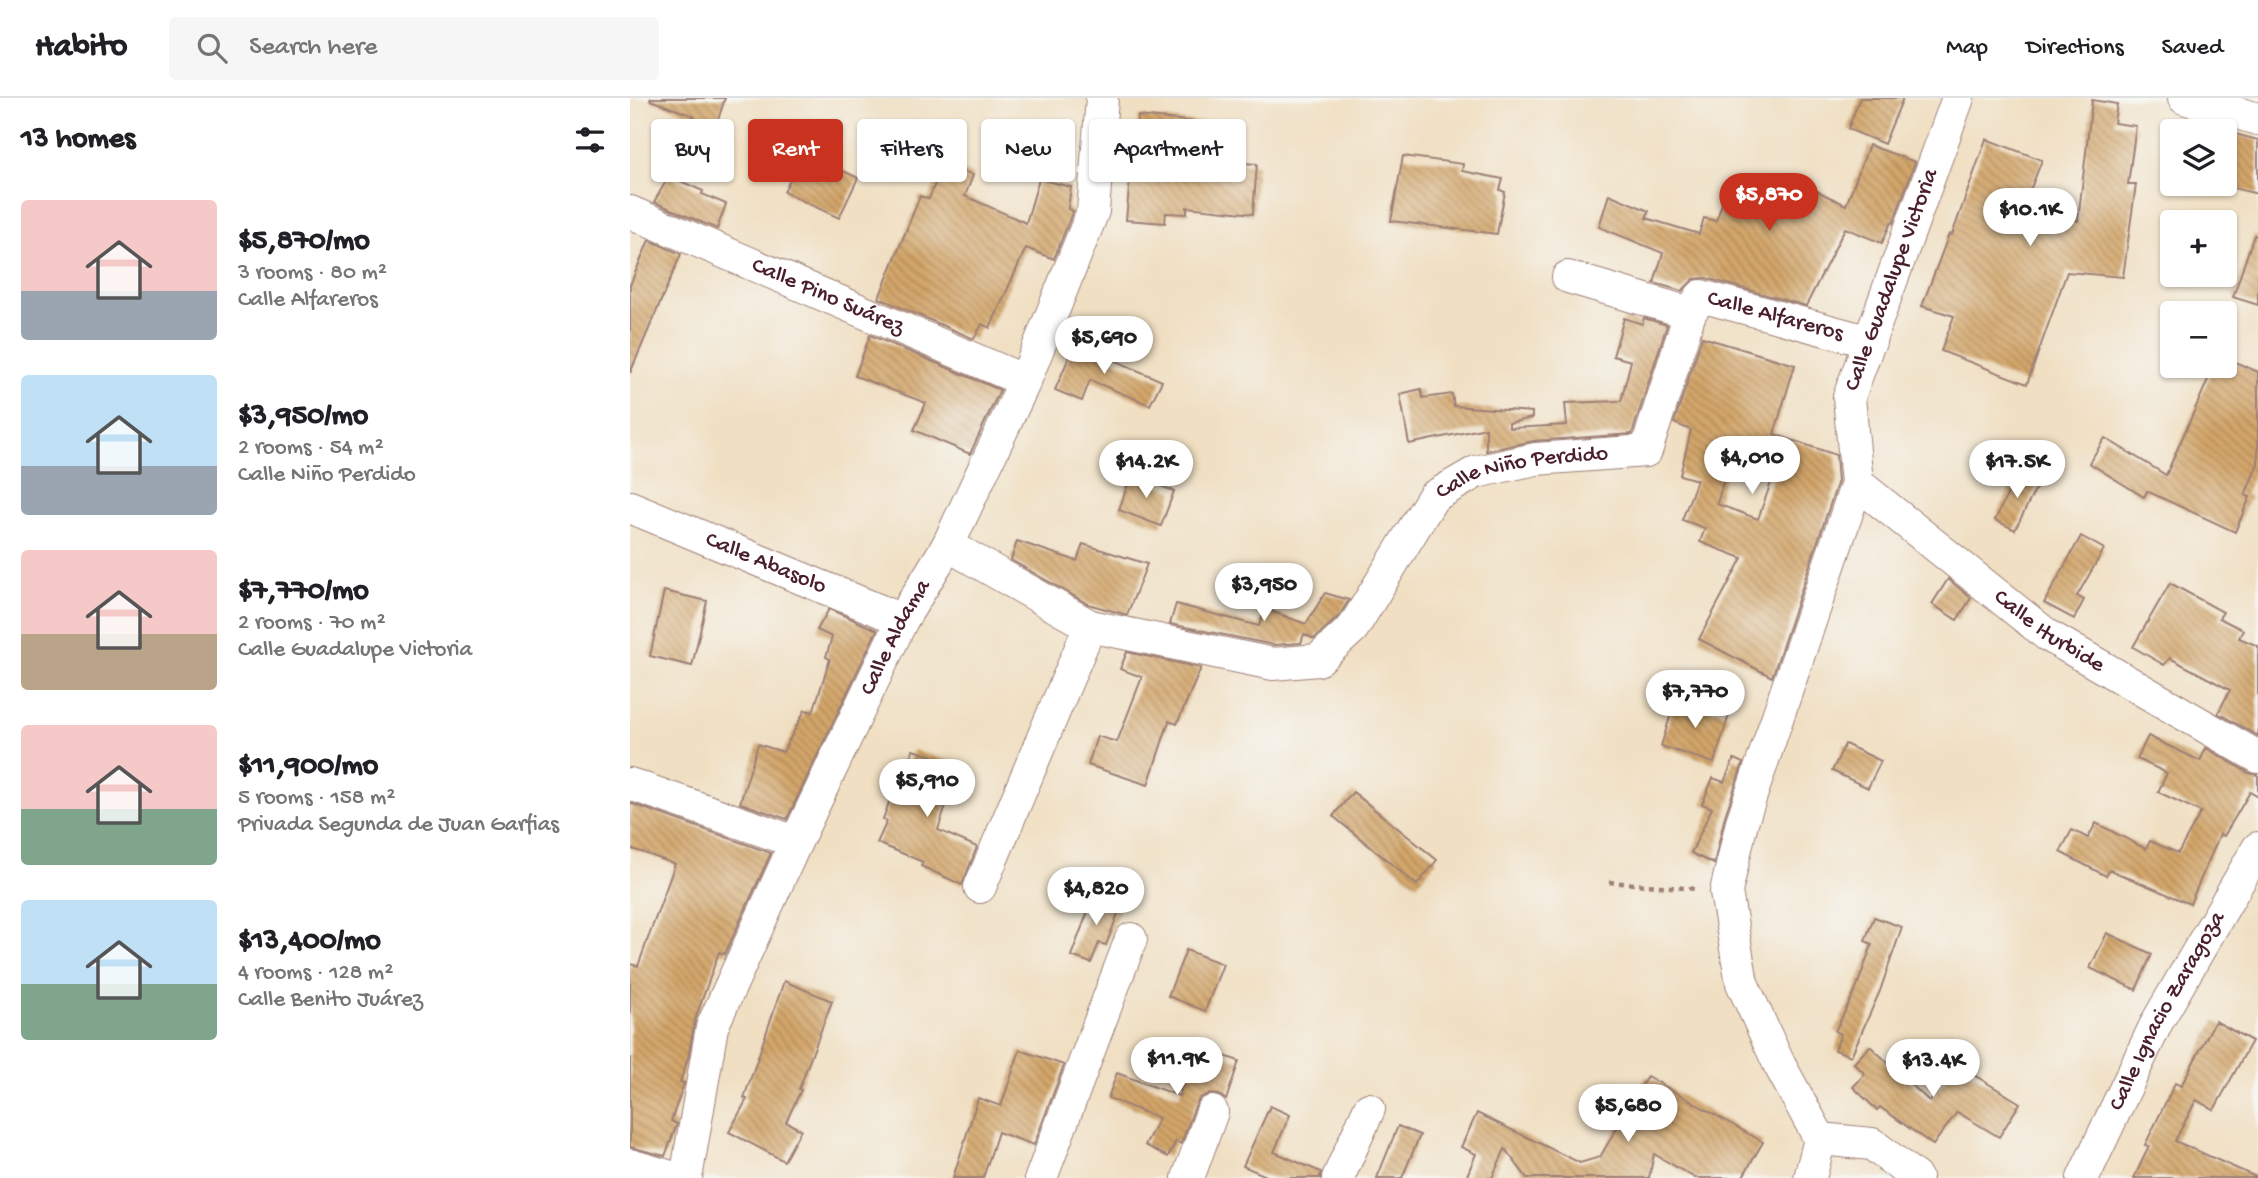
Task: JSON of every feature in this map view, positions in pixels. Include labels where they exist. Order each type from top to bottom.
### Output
[{"type":"street","name":"Calle Aldama","points":[[686,1178],[712,1027],[796,842],[902,620],[948,545],[1025,381],[1093,211],[1102,98]]},
{"type":"street","name":"Calle Guadalupe Victoria","points":[[1819,1139],[1779,1064],[1742,983],[1726,892],[1742,822],[1857,483],[1849,397],[1958,98]]},
{"type":"street","points":[[2184,98],[2258,119]]},
{"type":"street","name":"Calle Pino Suárez","points":[[630,212],[1025,381]]},
{"type":"street","name":"Calle Alfareros","points":[[1568,277],[1690,313],[1701,296],[1870,342]]},
{"type":"street","name":"Calle Niño Perdido","points":[[948,545],[1090,626],[1273,664],[1318,660],[1353,628],[1433,497],[1476,472],[1536,459],[1646,450],[1690,313]]},
{"type":"street","name":"Calle Iturbide","points":[[1857,483],[2047,635],[2258,757]]},
{"type":"street","name":"Calle Abasolo","points":[[630,507],[902,620]]},
{"type":"street","points":[[980,887],[1090,626]]},
{"type":"street","points":[[630,784],[796,842]]},
{"type":"street","name":"Calle Ignacio Zaragoza","points":[[2083,1178],[2157,1022],[2258,848]]},
{"type":"street","points":[[1041,1178],[1131,939]]},
{"type":"street","points":[[1338,1178],[1369,1109]]},
{"type":"street","points":[[1188,1178],[1212,1112]]},
{"type":"street","points":[[1810,1178],[1819,1139],[1872,1144],[1916,1178]]},
{"type":"street","points":[[630,1165],[675,1178]]},
{"type":"path","points":[[1609,882],[1726,892]]},
{"type":"building","points":[[725,98],[718,119],[696,119],[650,100]]},
{"type":"building","points":[[1860,98],[1903,98],[1884,144],[1848,129]]},
{"type":"building","points":[[2092,100],[2117,104],[2114,123],[2136,126],[2128,184],[2136,184],[2123,277],[2067,272],[2027,384],[1941,351],[1954,316],[1922,306],[1949,234],[1952,235],[1986,139],[2042,160],[2025,203],[2078,221]]},
{"type":"building","points":[[1138,116],[1167,119],[1138,119]]},
{"type":"building","points":[[2237,134],[2258,140],[2258,194],[2237,189]]},
{"type":"building","points":[[1869,145],[1915,162],[1893,223],[1891,222],[1882,243],[1845,228],[1806,306],[1706,278],[1694,279],[1682,291],[1654,283],[1663,253],[1599,227],[1609,194],[1649,211],[1646,218],[1699,234],[1704,218],[1716,221],[1729,183],[1750,190],[1749,193],[1798,215],[1811,188],[1846,205]]},
{"type":"building","points":[[1403,156],[1463,164],[1462,171],[1503,179],[1500,190],[1505,192],[1497,234],[1391,221]]},
{"type":"building","points":[[1246,163],[1257,164],[1253,214],[1187,207],[1187,214],[1166,213],[1165,223],[1126,220],[1130,182],[1246,182]]},
{"type":"building","points":[[843,171],[857,178],[839,218],[784,192],[789,182],[843,182]]},
{"type":"building","points":[[967,173],[973,175],[965,196],[1026,223],[1038,182],[1071,187],[1068,209],[1073,211],[1054,259],[1026,248],[990,328],[982,324],[974,339],[879,298],[920,196],[929,199],[936,182],[967,182]]},
{"type":"building","points":[[666,182],[683,182],[726,204],[717,229],[654,202]]},
{"type":"building","points":[[2254,235],[2258,236],[2258,305],[2233,297]]},
{"type":"building","points":[[649,240],[681,254],[630,373],[630,285]]},
{"type":"building","points":[[1624,318],[1642,324],[1644,318],[1667,325],[1632,434],[1534,441],[1486,451],[1486,428],[1409,444],[1400,394],[1421,389],[1423,398],[1452,394],[1454,406],[1532,412],[1532,418],[1509,423],[1509,428],[1567,425],[1565,403],[1621,401],[1631,361],[1613,356]]},
{"type":"building","points":[[870,335],[1000,390],[970,454],[914,430],[926,403],[855,376]]},
{"type":"building","points":[[1702,337],[1795,365],[1774,434],[1836,455],[1838,481],[1772,677],[1699,639],[1742,558],[1700,542],[1705,528],[1682,520],[1697,480],[1680,475],[1691,430],[1674,423]],"holes":[[[1732,449],[1778,463],[1758,519],[1717,504]]]},
{"type":"building","points":[[1075,343],[1162,381],[1150,405],[1090,380],[1082,401],[1055,390]]},
{"type":"building","points":[[2237,363],[2258,372],[2258,464],[2245,495],[2250,497],[2235,532],[2147,491],[2144,497],[2089,463],[2105,438],[2166,475],[2209,378],[2237,378]]},
{"type":"building","points":[[2019,470],[2040,480],[2015,530],[1995,520]]},
{"type":"building","points":[[1131,475],[1174,491],[1161,526],[1119,510]]},
{"type":"building","points":[[2081,536],[2104,549],[2077,596],[2084,600],[2074,619],[2044,603]]},
{"type":"building","points":[[1017,541],[1077,561],[1083,544],[1147,564],[1127,615],[1088,604],[1011,560]]},
{"type":"building","points":[[1948,579],[1971,598],[1957,620],[1932,604]]},
{"type":"building","points":[[2170,583],[2223,612],[2219,618],[2243,630],[2239,638],[2258,646],[2258,736],[2218,713],[2230,690],[2170,658],[2164,665],[2133,647]]},
{"type":"building","points":[[664,591],[707,601],[692,666],[650,656]]},
{"type":"building","points":[[1325,593],[1349,600],[1339,616],[1314,639],[1304,634],[1301,643],[1274,645],[1170,624],[1176,604],[1259,626],[1265,609],[1306,624]]},
{"type":"building","points":[[829,609],[877,630],[787,819],[740,803],[758,744],[783,752],[805,710],[813,712],[830,659],[826,657],[832,637],[817,630]]},
{"type":"building","points":[[1127,652],[1201,668],[1177,724],[1169,721],[1148,785],[1088,765],[1097,736],[1117,742],[1142,677],[1120,669]]},
{"type":"building","points":[[1676,698],[1729,715],[1714,763],[1661,746]]},
{"type":"building","points":[[2148,736],[2200,761],[2206,748],[2249,773],[2258,775],[2258,797],[2250,792],[2224,836],[2220,834],[2190,904],[2110,870],[2106,876],[2060,852],[2072,830],[2088,838],[2096,823],[2146,849],[2150,841],[2178,853],[2201,812],[2158,792],[2167,773],[2137,759]]},
{"type":"building","points":[[1845,744],[1881,761],[1868,788],[1832,771]]},
{"type":"building","points":[[913,750],[959,764],[938,830],[977,847],[962,885],[921,866],[923,862],[877,843],[887,821],[883,819],[892,794],[899,796]]},
{"type":"building","points":[[1734,759],[1743,763],[1725,816],[1714,864],[1691,853],[1712,808],[1702,804],[1713,778],[1724,782]]},
{"type":"building","points":[[1353,792],[1437,860],[1417,885],[1333,816]]},
{"type":"building","points":[[630,803],[771,853],[725,954],[719,952],[695,1020],[688,1058],[680,1082],[684,1083],[671,1121],[677,1124],[665,1156],[630,1147],[630,964],[638,966],[675,864],[630,848]]},
{"type":"building","points":[[1095,893],[1122,903],[1106,945],[1099,943],[1091,963],[1071,956]]},
{"type":"building","points":[[1874,917],[1902,927],[1880,991],[1851,1056],[1835,1050],[1841,1034],[1835,1031],[1856,989],[1872,944],[1865,941]]},
{"type":"building","points":[[2107,933],[2152,954],[2136,990],[2090,968]]},
{"type":"building","points":[[1186,950],[1223,964],[1205,1011],[1168,996]]},
{"type":"building","points":[[784,981],[832,1001],[799,1089],[801,1090],[786,1122],[801,1130],[784,1161],[729,1132],[747,1099],[744,1098]]},
{"type":"building","points":[[2215,1021],[2252,1041],[2214,1110],[2196,1100],[2175,1141],[2258,1178],[2134,1178],[2149,1146],[2145,1145],[2175,1083],[2181,1086]]},
{"type":"building","points":[[1196,1046],[1239,1061],[1226,1100],[1219,1095],[1209,1094],[1200,1098],[1181,1144],[1176,1141],[1168,1157],[1145,1145],[1159,1118],[1108,1098],[1117,1073],[1179,1096]]},
{"type":"building","points":[[1870,1046],[1930,1102],[1954,1063],[2020,1103],[1999,1137],[1957,1112],[1933,1145],[1880,1107],[1877,1110],[1853,1087],[1865,1074],[1854,1063]]},
{"type":"building","points":[[1020,1050],[1064,1065],[1034,1145],[998,1132],[983,1178],[953,1178],[978,1098],[1001,1106]]},
{"type":"building","points":[[1647,1076],[1763,1142],[1742,1178],[1695,1178],[1654,1154],[1649,1178],[1527,1178],[1505,1149],[1492,1178],[1466,1178],[1476,1154],[1461,1147],[1477,1113],[1580,1163],[1600,1157]]},
{"type":"building","points":[[1270,1106],[1290,1115],[1274,1152],[1321,1172],[1320,1178],[1271,1178],[1243,1166]]},
{"type":"building","points":[[1398,1126],[1420,1135],[1402,1178],[1377,1178]]}]
